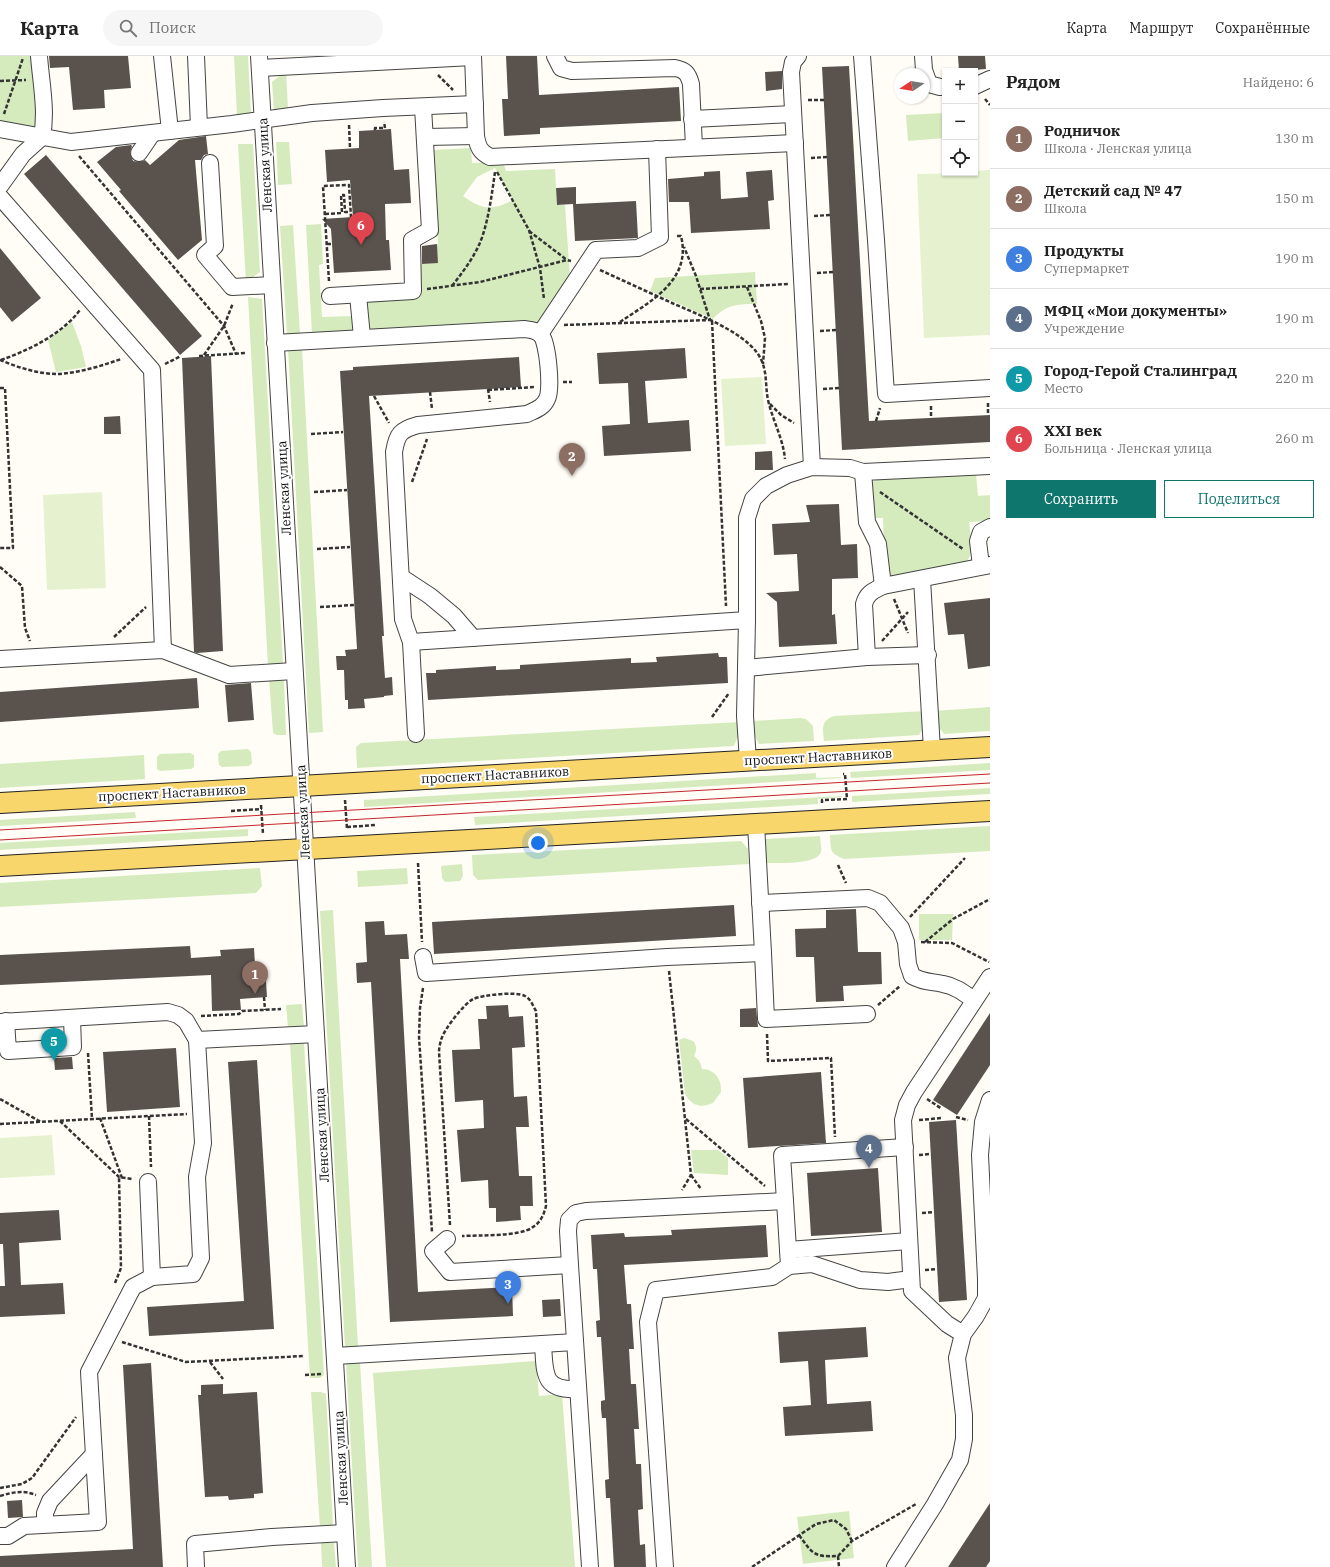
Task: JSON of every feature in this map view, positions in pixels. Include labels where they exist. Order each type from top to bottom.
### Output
[{"type":"main road","name":"проспект Наставников","points":[[0,803],[990,747]]},
{"type":"main road","points":[[0,866],[990,810]]},
{"type":"street","points":[[0,186],[23,154],[42,137],[44,111],[39,56]]},
{"type":"street","points":[[162,56],[170,131]]},
{"type":"street","points":[[196,56],[199,127]]},
{"type":"street","points":[[260,62],[424,59],[473,56],[471,105],[476,136],[478,146],[483,153],[490,157],[795,143]]},
{"type":"street","points":[[555,56],[560,68],[572,71],[675,68],[683,70],[688,75],[691,84],[694,147]]},
{"type":"street","points":[[798,56],[793,62],[791,72],[812,467]]},
{"type":"street","points":[[862,56],[886,394],[990,388]]},
{"type":"street","points":[[923,56],[924,70],[929,84],[942,87]]},
{"type":"street","name":"Ленская улица","points":[[260,62],[294,671],[347,1567]]},
{"type":"street","points":[[978,85],[990,79]]},
{"type":"street","points":[[1,123],[42,137],[71,142],[152,134],[326,112],[471,105]]},
{"type":"street","points":[[330,296],[413,291],[412,240],[430,230],[426,137],[423,107]]},
{"type":"street","points":[[692,119],[793,114]]},
{"type":"street","points":[[139,153],[152,134]]},
{"type":"street","points":[[426,137],[476,136]]},
{"type":"street","points":[[416,734],[411,642],[402,619],[394,452],[396,438],[406,428],[527,414],[540,408],[548,399],[549,386],[546,344],[543,329],[596,250],[638,248],[660,237],[657,149]]},
{"type":"street","points":[[210,163],[215,246],[205,255],[232,287],[272,285]]},
{"type":"street","points":[[0,197],[152,370],[163,650]]},
{"type":"street","points":[[358,295],[362,337]]},
{"type":"street","points":[[275,342],[543,329]]},
{"type":"street","points":[[748,761],[745,716],[747,518],[753,499],[766,486],[787,475],[812,467],[850,468],[864,477],[990,466]]},
{"type":"street","points":[[864,477],[867,522],[878,544],[883,586]]},
{"type":"street","points":[[867,657],[864,604],[866,596],[872,591],[883,586],[923,586],[984,563],[978,540],[981,532],[990,527]]},
{"type":"street","points":[[400,577],[430,596],[454,616],[473,638]]},
{"type":"street","points":[[923,586],[923,655],[932,750]]},
{"type":"street","points":[[411,642],[747,620]]},
{"type":"street","points":[[0,659],[163,650],[229,675],[294,671]]},
{"type":"street","points":[[746,668],[867,657],[923,655]]},
{"type":"street","points":[[756,824],[766,1019],[867,1014]]},
{"type":"street","points":[[760,903],[868,898],[880,903],[903,935],[908,964],[912,976],[922,982],[943,984],[957,988],[974,1000]]},
{"type":"street","points":[[423,957],[426,974],[667,957],[763,953]]},
{"type":"street","points":[[963,1334],[946,1324],[912,1291],[903,1120],[910,1098],[990,977]]},
{"type":"street","points":[[0,1536],[8,1536],[24,1526],[98,1522],[89,1372],[133,1287],[152,1277],[193,1274],[201,1258],[197,1177],[203,1143],[197,1040],[186,1021],[178,1015],[168,1012],[3,1021],[8,1051],[73,1047],[72,1018]]},
{"type":"street","points":[[197,1040],[316,1034]]},
{"type":"street","points":[[895,1567],[935,1504],[960,1460],[964,1439],[964,1415],[957,1358],[963,1334],[976,1316],[986,1298],[988,1279],[980,1155],[983,1122],[990,1100]]},
{"type":"street","points":[[789,1266],[782,1155],[905,1147]]},
{"type":"street","points":[[148,1182],[152,1277]]},
{"type":"street","points":[[590,1567],[574,1342],[568,1231],[569,1220],[576,1213],[586,1211],[785,1201]]},
{"type":"street","points":[[449,1238],[433,1251],[450,1272],[570,1265]]},
{"type":"street","points":[[788,1250],[909,1241]]},
{"type":"street","points":[[665,1567],[648,1322],[656,1290],[772,1277],[789,1266],[812,1264],[860,1280],[888,1282],[911,1279]]},
{"type":"street","points":[[335,1356],[574,1342]]},
{"type":"street","points":[[543,1344],[544,1371],[549,1381],[556,1387],[578,1389]]},
{"type":"street","points":[[44,1524],[45,1513],[50,1501],[94,1454]]},
{"type":"street","points":[[196,1567],[195,1544],[272,1537],[345,1533]]},
{"type":"path","points":[[1,123],[24,56]]},
{"type":"path","points":[[424,59],[471,105]]},
{"type":"path","points":[[0,81],[40,80]]},
{"type":"path","points":[[375,130],[375,128],[385,128]]},
{"type":"path","points":[[66,141],[224,326],[236,354]]},
{"type":"path","points":[[452,287],[468,265],[480,244],[496,168],[529,230],[540,268],[544,296],[543,329],[620,323],[711,320]]},
{"type":"path","points":[[328,264],[323,186],[349,185],[351,217]]},
{"type":"path","points":[[325,214],[342,213],[341,195],[344,194],[345,212],[350,212]]},
{"type":"path","points":[[529,230],[567,260],[587,264],[711,320],[740,337],[751,346],[758,354],[766,375],[768,403],[784,445],[787,475]]},
{"type":"path","points":[[660,237],[681,236],[684,248],[711,320],[727,621]]},
{"type":"path","points":[[327,244],[332,244]]},
{"type":"path","points":[[620,323],[658,296],[676,277],[681,264],[684,248]]},
{"type":"path","points":[[413,291],[452,287],[540,268],[567,260]]},
{"type":"path","points":[[700,289],[802,284]]},
{"type":"path","points":[[747,287],[764,332],[763,365]]},
{"type":"path","points":[[0,360],[33,347],[72,320],[80,311],[87,295]]},
{"type":"path","points":[[204,355],[224,326],[234,300]]},
{"type":"path","points":[[0,360],[34,370],[57,374],[93,368],[124,358],[136,351]]},
{"type":"path","points":[[199,356],[245,353]]},
{"type":"path","points":[[488,390],[549,386]]},
{"type":"path","points":[[0,388],[5,388],[13,548],[0,548]]},
{"type":"path","points":[[374,396],[396,438]]},
{"type":"path","points":[[768,403],[791,422],[810,428]]},
{"type":"path","points":[[410,487],[433,424]]},
{"type":"path","points":[[311,434],[343,432]]},
{"type":"path","points":[[864,477],[984,563]]},
{"type":"path","points":[[314,492],[347,490]]},
{"type":"path","points":[[317,549],[350,547]]},
{"type":"path","points":[[0,567],[22,586],[25,628],[36,657]]},
{"type":"path","points":[[883,586],[891,592],[902,618],[923,655]]},
{"type":"path","points":[[867,657],[902,618],[923,586]]},
{"type":"path","points":[[96,653],[161,593]]},
{"type":"path","points":[[320,607],[354,605]]},
{"type":"path","points":[[822,806],[822,800],[847,799],[845,774],[839,774]]},
{"type":"path","points":[[345,798],[347,833]]},
{"type":"path","points":[[261,803],[264,838]]},
{"type":"path","points":[[231,811],[262,809]]},
{"type":"path","points":[[347,827],[376,826]]},
{"type":"path","points":[[965,858],[903,935],[925,942],[952,943],[990,962]]},
{"type":"path","points":[[418,863],[423,957]]},
{"type":"path","points":[[925,942],[953,919],[990,899]]},
{"type":"path","points":[[667,957],[691,1175],[672,1206]]},
{"type":"path","points":[[426,974],[420,1008],[419,1038],[433,1251]]},
{"type":"path","points":[[867,1014],[912,976]]},
{"type":"path","points":[[515,994],[525,996],[532,1002],[536,1011],[546,1206],[542,1218],[534,1227],[522,1233],[449,1238],[439,1052],[441,1039],[464,1006],[474,999],[486,996],[515,994]]},
{"type":"path","points":[[264,997],[265,1010]]},
{"type":"path","points":[[186,1021],[195,1017],[239,1014],[242,1011],[281,1009]]},
{"type":"path","points":[[766,1019],[768,1061],[831,1058],[836,1152]]},
{"type":"path","points":[[88,1048],[92,1119]]},
{"type":"path","points":[[0,1099],[41,1122]]},
{"type":"path","points":[[0,1124],[201,1114]]},
{"type":"path","points":[[60,1121],[121,1177],[148,1182],[151,1164],[149,1116]]},
{"type":"path","points":[[100,1118],[121,1177],[121,1268],[114,1289]]},
{"type":"path","points":[[903,1120],[942,1118]]},
{"type":"path","points":[[686,1119],[785,1201]]},
{"type":"path","points":[[107,1337],[186,1362],[304,1356]]},
{"type":"path","points":[[209,1361],[222,1379]]},
{"type":"path","points":[[0,1488],[22,1484],[32,1478],[80,1412]]},
{"type":"path","points":[[0,1495],[5,1488]]},
{"type":"path","points":[[0,1495],[13,1492],[29,1492],[50,1501]]},
{"type":"path","points":[[799,1535],[813,1553],[822,1557],[838,1556],[852,1541],[926,1498],[935,1504]]},
{"type":"path","points":[[752,1567],[816,1524],[834,1520],[846,1529],[852,1541]]},
{"type":"path","points":[[838,1556],[840,1567]]},
{"type":"green space","points":[[0,56],[33,56],[37,111],[35,129],[0,124]]},
{"type":"green space","points":[[234,56],[248,56],[251,113],[237,115]]},
{"type":"green space","points":[[286,71],[288,110],[274,111],[272,82]]},
{"type":"green space","points":[[942,113],[942,138],[908,141],[906,115]]},
{"type":"green space","points":[[276,142],[289,142],[292,184],[278,185]]},
{"type":"green space","points":[[238,144],[253,144],[260,272],[246,282]]},
{"type":"green space","points":[[471,148],[472,163],[503,162],[506,171],[555,169],[557,205],[565,205],[570,278],[540,322],[365,333],[363,300],[416,295],[421,264],[438,262],[434,150]],"holes":[[[495,168],[513,200],[499,206],[487,207],[476,204],[463,196],[477,177]]]},
{"type":"green space","points":[[990,170],[990,335],[924,338],[917,174],[942,174],[942,176],[978,176],[978,171]]},
{"type":"green space","points":[[321,224],[323,264],[319,265],[322,317],[354,316],[355,331],[312,334],[306,225]]},
{"type":"green space","points":[[293,225],[300,334],[287,335],[280,226]]},
{"type":"green space","points":[[755,272],[757,304],[733,306],[723,310],[713,319],[650,291],[655,278]]},
{"type":"green space","points":[[248,297],[262,299],[283,663],[277,667],[268,667]]},
{"type":"green space","points":[[72,322],[81,346],[86,367],[56,372],[48,340]]},
{"type":"green space","points":[[288,348],[302,348],[323,732],[309,733]]},
{"type":"green space","points":[[762,377],[766,444],[725,446],[721,379]]},
{"type":"green space","points":[[976,474],[978,496],[990,495],[990,521],[969,522],[971,549],[969,558],[966,562],[892,579],[885,574],[883,518],[874,518],[870,483],[881,478]]},
{"type":"green space","points":[[102,492],[106,588],[47,590],[43,495]]},
{"type":"green space","points":[[277,677],[284,680],[286,735],[277,735],[273,733],[269,678]]},
{"type":"green space","points":[[990,707],[990,731],[944,734],[935,722],[935,711]]},
{"type":"green space","points":[[926,711],[926,723],[919,735],[824,741],[824,723],[826,720],[834,716]]},
{"type":"green space","points":[[806,719],[813,726],[814,741],[759,744],[753,732],[753,721]]},
{"type":"green space","points":[[739,722],[739,733],[734,746],[357,768],[356,747],[361,743]]},
{"type":"green space","points":[[248,749],[251,752],[252,763],[249,766],[222,767],[219,765],[218,754],[221,751]]},
{"type":"green space","points":[[190,753],[194,755],[194,767],[191,769],[160,771],[157,769],[157,757],[160,754]]},
{"type":"green space","points":[[144,755],[145,779],[0,788],[0,764]]},
{"type":"green space","points":[[990,763],[990,770],[851,778],[850,772]]},
{"type":"green space","points":[[816,773],[816,778],[841,778],[364,807],[364,800]]},
{"type":"green space","points":[[990,788],[990,794],[852,802],[852,796]]},
{"type":"green space","points":[[842,796],[818,799],[818,804],[475,825],[474,817]]},
{"type":"green space","points":[[135,812],[136,818],[0,826],[0,820]]},
{"type":"green space","points":[[990,826],[990,851],[844,859],[833,853],[831,848],[830,835]]},
{"type":"green space","points":[[248,829],[248,836],[0,850],[0,843]]},
{"type":"green space","points":[[820,836],[821,852],[818,856],[812,859],[787,863],[765,863],[763,847],[765,839]]},
{"type":"green space","points":[[741,841],[748,849],[749,864],[478,880],[473,875],[472,855]]},
{"type":"green space","points":[[462,864],[463,876],[460,881],[445,882],[442,878],[441,866]]},
{"type":"green space","points":[[260,868],[262,886],[256,893],[0,907],[0,883]]},
{"type":"green space","points":[[407,868],[408,884],[358,887],[357,871]]},
{"type":"green space","points":[[333,910],[358,1346],[345,1347],[320,911]]},
{"type":"green space","points":[[919,914],[953,914],[952,940],[919,940]]},
{"type":"green space","points":[[302,1004],[304,1027],[288,1028],[286,1005]]},
{"type":"green space","points":[[684,1038],[693,1041],[696,1046],[694,1056],[700,1062],[702,1069],[711,1071],[719,1079],[721,1092],[713,1103],[701,1106],[694,1104],[685,1094],[679,1040]]},
{"type":"green space","points":[[290,1043],[304,1043],[324,1375],[320,1378],[310,1378]]},
{"type":"green space","points":[[52,1135],[55,1175],[0,1178],[0,1138]]},
{"type":"green space","points":[[691,1150],[718,1150],[728,1158],[728,1175],[694,1173]]},
{"type":"green space","points":[[536,1361],[539,1396],[562,1394],[575,1567],[386,1567],[373,1373]]},
{"type":"green space","points":[[360,1362],[372,1567],[358,1567],[346,1363]]},
{"type":"green space","points":[[311,1392],[321,1392],[326,1394],[333,1526],[320,1528]]},
{"type":"green space","points":[[849,1511],[854,1558],[803,1564],[797,1517]]},
{"type":"green space","points":[[321,1542],[334,1543],[336,1567],[322,1567]]},
{"type":"building","points":[[49,56],[128,56],[131,88],[104,90],[105,108],[73,110],[69,67],[50,68]]},
{"type":"building","points":[[506,56],[537,56],[539,95],[679,87],[681,121],[540,128],[540,134],[504,136],[502,99],[508,99]]},
{"type":"building","points":[[958,56],[985,56],[986,69],[959,68]]},
{"type":"building","points":[[849,66],[869,421],[990,415],[990,442],[842,450],[822,67]]},
{"type":"building","points":[[782,71],[782,89],[766,91],[765,72]]},
{"type":"building","points":[[391,129],[394,170],[409,169],[411,203],[385,204],[386,240],[389,240],[391,270],[334,273],[331,229],[322,219],[353,217],[350,180],[327,182],[325,150],[359,148],[359,131]]},
{"type":"building","points":[[206,136],[208,154],[204,155],[201,160],[195,160],[202,240],[178,260],[119,191],[121,190],[97,162],[116,147],[131,145],[130,153],[133,161],[139,162],[145,160],[150,165],[179,140]]},
{"type":"building","points":[[46,155],[202,336],[180,355],[24,174]]},
{"type":"building","points":[[772,170],[774,200],[768,201],[770,229],[691,233],[689,202],[669,202],[668,179],[704,176],[704,172],[720,171],[721,199],[748,197],[746,172]]},
{"type":"building","points":[[576,187],[576,204],[636,201],[638,238],[575,241],[573,204],[557,205],[556,188]]},
{"type":"building","points":[[437,244],[438,263],[422,264],[422,246]]},
{"type":"building","points":[[0,248],[41,298],[12,322],[0,307]]},
{"type":"building","points":[[685,348],[687,378],[645,381],[648,423],[689,420],[691,451],[604,456],[602,426],[630,424],[628,383],[599,384],[597,353]]},
{"type":"building","points":[[211,356],[223,651],[197,653],[194,652],[182,358]]},
{"type":"building","points":[[519,357],[521,387],[369,396],[384,636],[382,636],[385,678],[392,677],[393,695],[364,699],[365,708],[348,709],[348,700],[345,700],[344,670],[337,670],[336,656],[346,656],[345,650],[357,649],[340,371],[353,370],[353,367]]},
{"type":"building","points":[[120,416],[121,434],[104,434],[104,417]]},
{"type":"building","points":[[772,451],[773,470],[755,470],[755,452]]},
{"type":"building","points":[[839,504],[841,545],[857,544],[858,578],[832,579],[832,615],[835,614],[837,644],[779,647],[777,602],[766,593],[799,591],[797,554],[774,555],[772,524],[810,522],[806,505]]},
{"type":"building","points":[[990,598],[990,666],[968,669],[964,634],[948,635],[944,603]]},
{"type":"building","points":[[718,653],[719,657],[727,657],[728,683],[428,700],[426,673],[436,673],[436,670],[496,666],[496,670],[520,669],[520,665],[631,658],[631,663],[657,662],[656,657]]},
{"type":"building","points":[[197,678],[199,708],[0,722],[0,692]]},
{"type":"building","points":[[251,683],[254,720],[228,722],[225,685]]},
{"type":"building","points":[[734,905],[736,936],[434,954],[432,922]]},
{"type":"building","points":[[856,909],[858,952],[881,952],[882,984],[843,986],[844,1001],[816,1002],[814,957],[796,957],[795,929],[826,928],[826,910]]},
{"type":"building","points":[[384,921],[385,935],[407,934],[409,959],[400,959],[418,1292],[512,1287],[513,1316],[390,1322],[371,982],[357,983],[356,963],[367,962],[365,922]]},
{"type":"building","points":[[190,946],[191,958],[221,956],[220,950],[254,948],[256,981],[266,981],[267,997],[240,999],[241,1010],[212,1011],[211,975],[0,985],[0,955]]},
{"type":"building","points":[[508,1005],[509,1017],[523,1016],[525,1047],[512,1048],[514,1097],[527,1096],[529,1127],[516,1127],[519,1176],[532,1176],[533,1206],[520,1206],[521,1220],[496,1222],[496,1208],[489,1208],[488,1180],[461,1182],[457,1130],[484,1128],[483,1100],[455,1102],[452,1050],[480,1049],[478,1019],[487,1019],[486,1006]]},
{"type":"building","points":[[756,1008],[758,1027],[740,1027],[740,1009]]},
{"type":"building","points":[[990,1013],[990,1065],[957,1115],[933,1100]]},
{"type":"building","points":[[176,1048],[180,1107],[107,1112],[103,1052]]},
{"type":"building","points":[[72,1057],[73,1069],[55,1070],[54,1058]]},
{"type":"building","points":[[257,1060],[274,1329],[149,1336],[147,1307],[244,1301],[228,1062]]},
{"type":"building","points":[[821,1072],[826,1143],[748,1148],[743,1078]]},
{"type":"building","points":[[956,1120],[967,1300],[939,1302],[929,1122]]},
{"type":"building","points":[[878,1168],[882,1232],[811,1236],[807,1173]]},
{"type":"building","points":[[59,1210],[61,1240],[19,1243],[21,1285],[63,1283],[65,1314],[0,1317],[0,1286],[5,1286],[3,1244],[0,1244],[0,1213]]},
{"type":"building","points":[[766,1225],[768,1257],[624,1265],[627,1304],[631,1304],[634,1349],[629,1349],[631,1384],[636,1384],[639,1429],[634,1429],[636,1464],[641,1464],[643,1509],[638,1510],[640,1545],[645,1544],[646,1567],[614,1567],[610,1498],[606,1498],[605,1480],[609,1479],[606,1418],[602,1418],[601,1409],[601,1401],[605,1400],[601,1337],[597,1337],[596,1321],[600,1320],[597,1269],[593,1269],[591,1235],[624,1233],[625,1237],[672,1235],[671,1230]]},
{"type":"building","points":[[560,1299],[561,1316],[543,1317],[542,1300]]},
{"type":"building","points":[[866,1327],[868,1357],[825,1360],[827,1404],[871,1401],[873,1431],[785,1436],[783,1407],[811,1405],[808,1361],[780,1363],[778,1332]]},
{"type":"building","points":[[151,1363],[163,1567],[0,1567],[0,1556],[133,1549],[123,1365]]},
{"type":"building","points":[[223,1384],[223,1394],[257,1392],[263,1493],[254,1494],[254,1498],[229,1500],[228,1496],[205,1497],[198,1395],[201,1395],[201,1385]]},
{"type":"building","points":[[22,1500],[23,1517],[8,1518],[7,1501]]},
{"type":"building","points":[[990,1503],[990,1561],[986,1567],[948,1567]]},
{"type":"tram line","points":[[0,830],[990,774]]},
{"type":"tram line","points":[[0,840],[990,783]]},
{"type":"place","name":"XXI век","points":[[361,245]]},
{"type":"place","name":"Детский сад № 47","points":[[572,476]]},
{"type":"place","name":"Родничок","points":[[255,994]]},
{"type":"place","name":"Город-Герой Сталинград","points":[[54,1061]]},
{"type":"place","name":"МФЦ «Мои документы»","points":[[869,1168]]},
{"type":"place","name":"Продукты","points":[[508,1304]]}]
